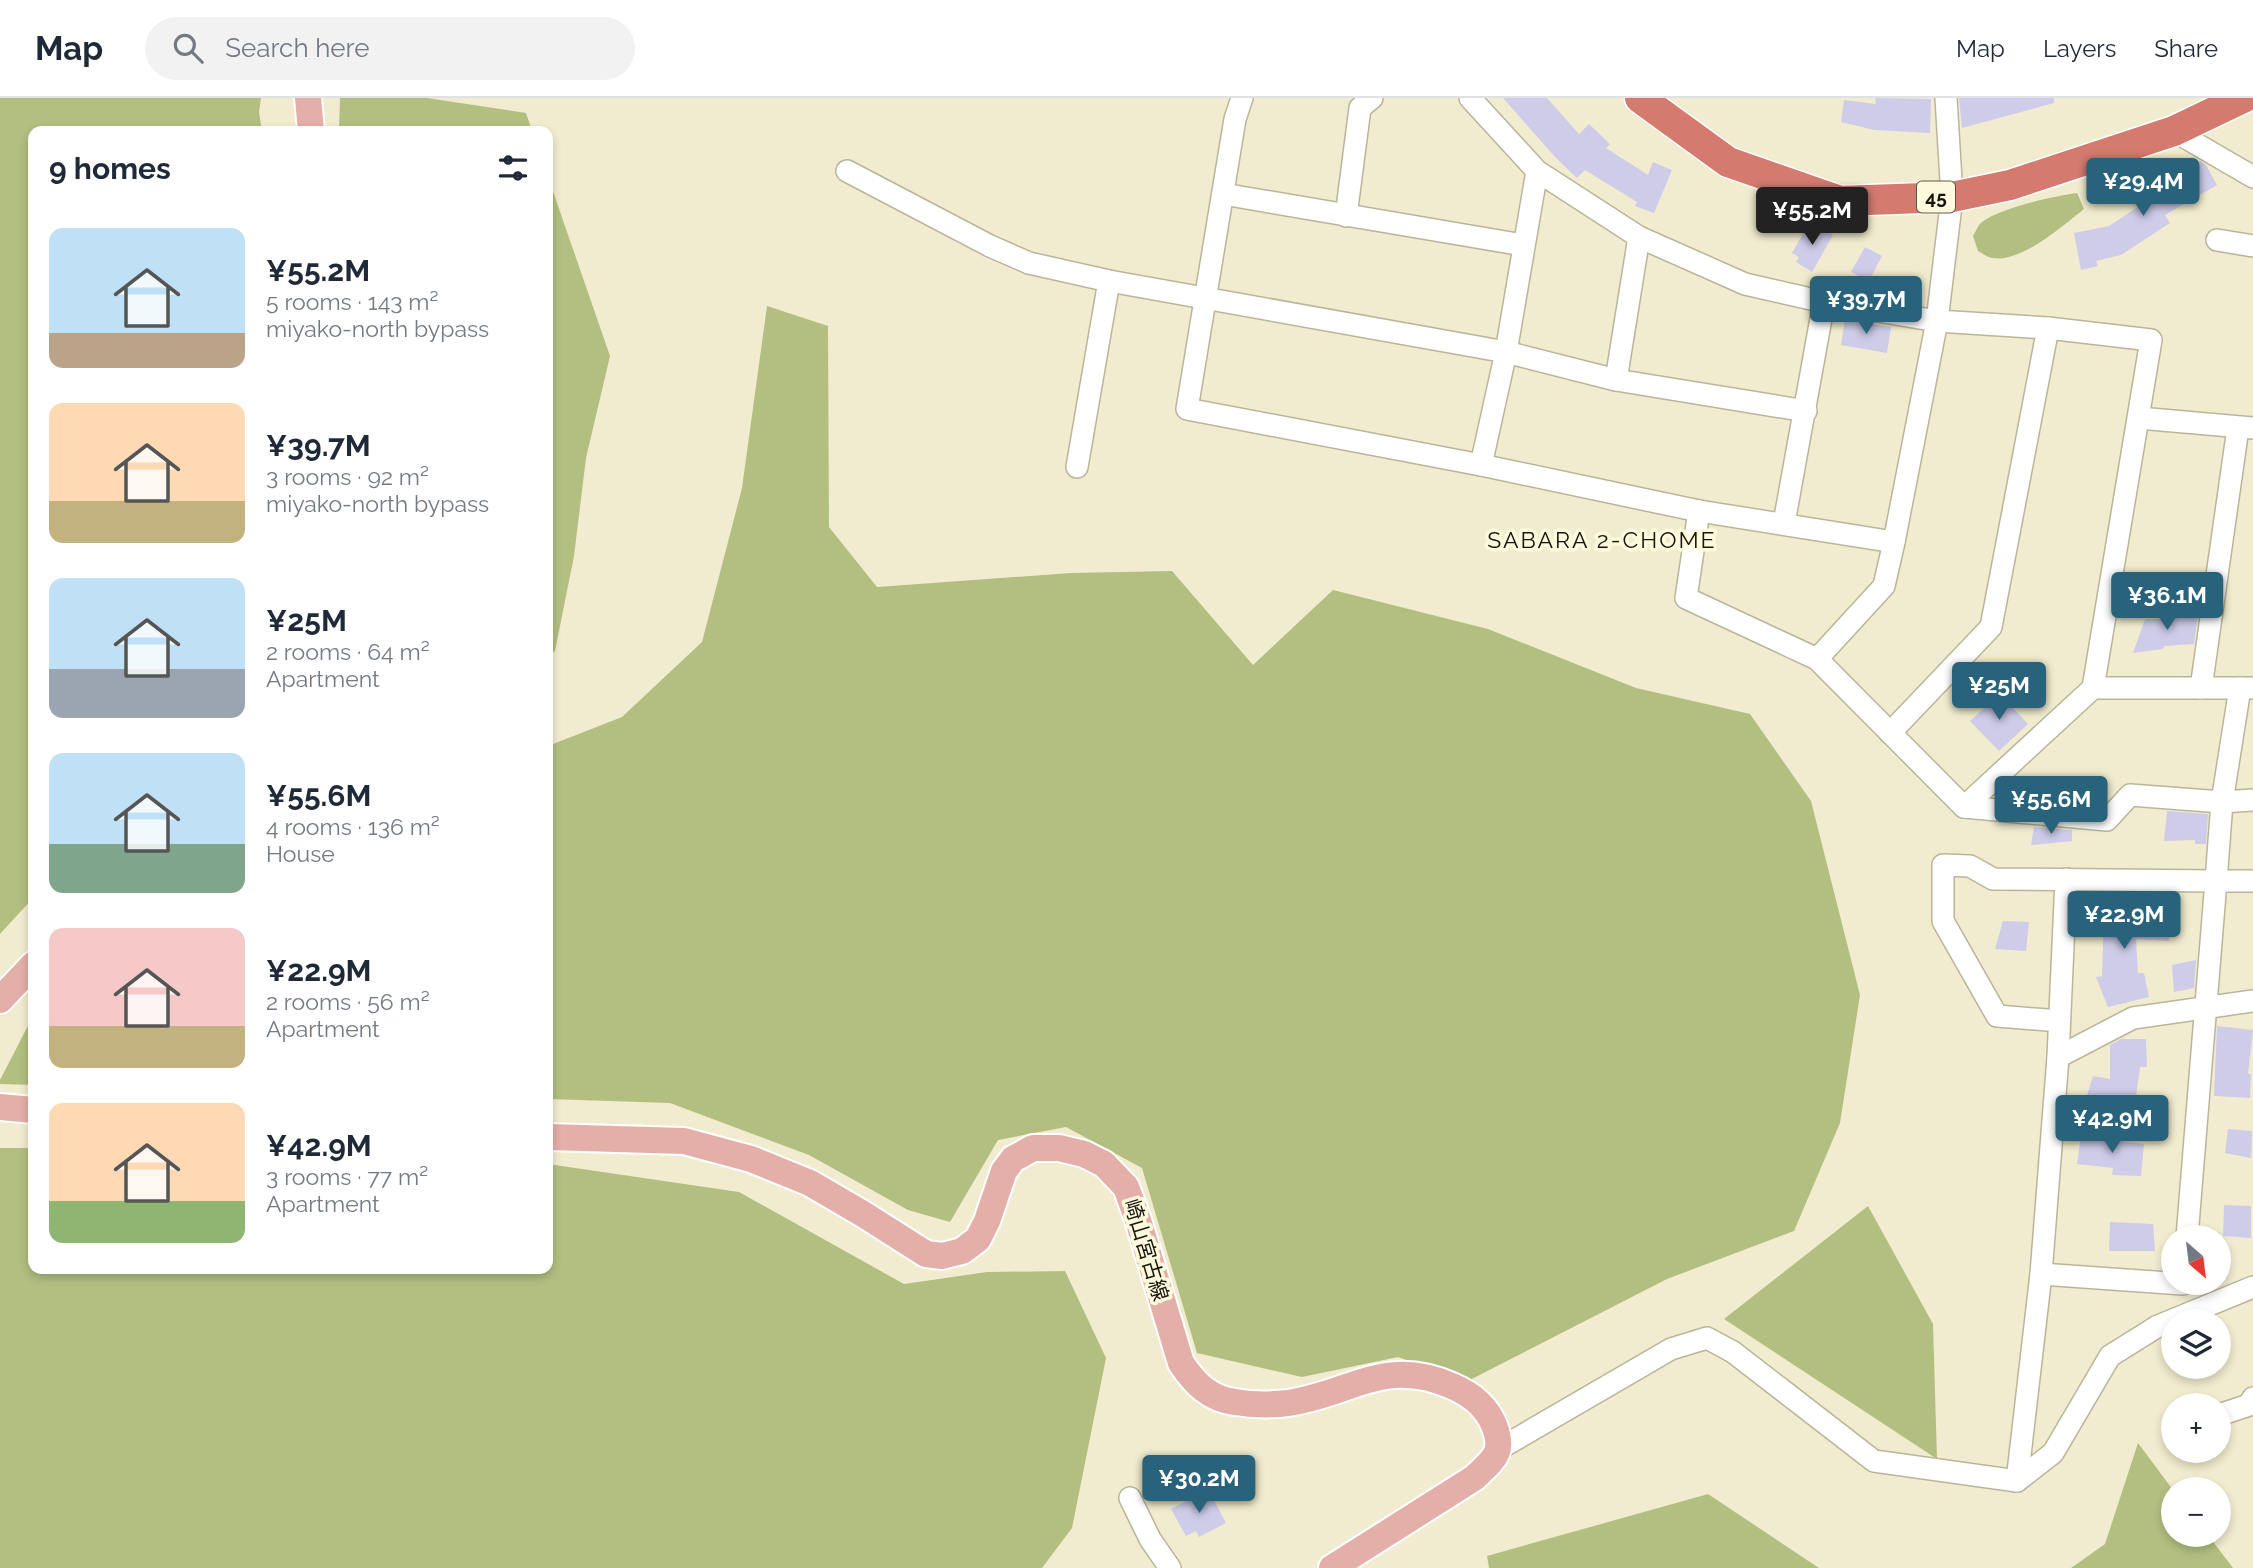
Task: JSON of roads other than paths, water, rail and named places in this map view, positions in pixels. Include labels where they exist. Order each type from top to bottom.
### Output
[{"type":"highway","name":"45","points":[[1640,98],[1728,162],[1840,201],[1952,197],[2010,185],[2174,131],[2243,98]]},
{"type":"main road","points":[[308,98],[311,126]]},
{"type":"main road","points":[[0,1000],[28,970]]},
{"type":"main road","points":[[0,1107],[28,1110]]},
{"type":"main road","name":"崎山宮古線","points":[[553,1137],[684,1141],[751,1159],[810,1184],[926,1254],[942,1256],[962,1251],[978,1239],[988,1221],[1004,1171],[1013,1159],[1034,1148],[1059,1148],[1084,1154],[1104,1164],[1126,1187],[1181,1363],[1204,1391],[1222,1400],[1238,1403],[1289,1403],[1379,1376],[1405,1373],[1435,1378],[1466,1392],[1483,1407],[1500,1440],[1499,1449]]},
{"type":"main road","points":[[1332,1568],[1474,1478],[1489,1464],[1499,1449]]},
{"type":"street","points":[[1242,98],[1235,119],[1187,409],[1699,511],[1894,542]]},
{"type":"street","points":[[1346,216],[1360,108],[1371,98]]},
{"type":"street","points":[[1470,98],[1537,171],[1639,237],[1745,284],[1824,302],[1937,321],[2048,328],[2151,340],[2093,688],[1964,807]]},
{"type":"street","points":[[1817,659],[1884,586],[1937,321],[1952,197],[1946,98]]},
{"type":"street","points":[[2174,131],[2253,177]]},
{"type":"street","points":[[846,171],[1009,255],[1030,263],[1110,281],[1506,352],[1616,380],[1806,411]]},
{"type":"street","points":[[1482,466],[1506,352],[1537,171]]},
{"type":"street","points":[[1223,194],[1523,245]]},
{"type":"street","points":[[1616,380],[1639,237]]},
{"type":"street","points":[[2217,240],[2253,246]]},
{"type":"street","points":[[1077,467],[1110,281]]},
{"type":"street","points":[[1784,523],[1824,302]]},
{"type":"street","points":[[1890,733],[1991,627],[2048,328]]},
{"type":"street","points":[[2140,418],[2246,428],[2201,688]]},
{"type":"street","points":[[1699,511],[1686,598],[1817,659],[1964,807],[2107,820],[2130,795],[2222,802],[2253,800]]},
{"type":"street","points":[[2093,688],[2247,688],[2222,802],[2188,1225]]},
{"type":"street","points":[[2059,1021],[1997,1016],[1943,921],[1943,865],[1970,866],[1993,879],[2253,881]]},
{"type":"street","points":[[2017,1481],[2041,1274],[2058,1057],[2066,879]]},
{"type":"street","points":[[2058,1057],[2133,1018],[2253,1001]]},
{"type":"street","points":[[2041,1274],[2161,1282]]},
{"type":"street","points":[[2199,1309],[2253,1287]]},
{"type":"street","points":[[1499,1449],[1671,1349],[1707,1338],[1733,1352],[1874,1461],[2017,1481],[2053,1453],[2110,1356],[2161,1324]]},
{"type":"street","points":[[2231,1411],[2249,1405],[2253,1398]]},
{"type":"street","points":[[1130,1499],[1150,1539],[1170,1568]]},
{"type":"district","name":"SABARA 2-CHOME","points":[[1602,540]]}]
